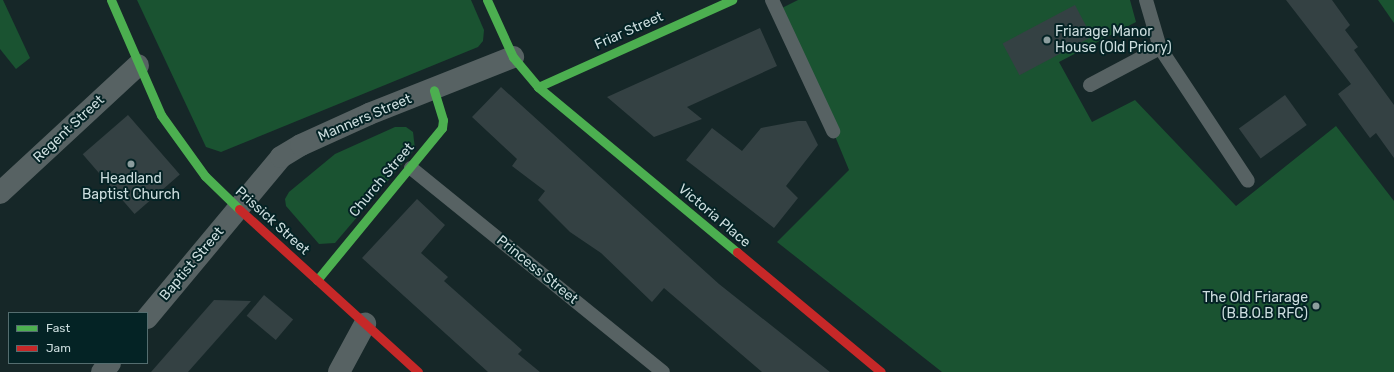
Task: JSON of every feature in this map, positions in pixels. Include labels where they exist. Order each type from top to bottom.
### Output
[{"type":"street","name":"Prissick Street","points":[[111,0],[161,115],[205,176],[238,209],[418,372]]},
{"type":"street","name":"Victoria Place","points":[[487,0],[513,57],[538,87],[874,370]]},
{"type":"street","name":"Friar Street","points":[[538,87],[732,0]]},
{"type":"street","name":"Manners Street","points":[[238,209],[281,157],[301,145],[369,114],[434,90],[513,57]]},
{"type":"street","name":"Regent Street","points":[[0,193],[138,65]]},
{"type":"street","name":"Church Street","points":[[316,280],[412,168],[442,128],[443,120],[434,90]]},
{"type":"street","name":"Baptist Street","points":[[148,317],[238,209]]},
{"type":"street","points":[[339,372],[365,324]]},
{"type":"street","points":[[102,372],[109,364]]},
{"type":"lane","points":[[772,0],[833,131]]},
{"type":"lane","points":[[1146,0],[1160,48],[1248,181]]},
{"type":"lane","points":[[1090,85],[1160,48]]},
{"type":"lane","name":"Princess Street","points":[[412,168],[663,372]]},
{"type":"green space","points":[[0,0],[3,0],[30,58],[16,69],[0,49]]},
{"type":"green space","points":[[137,0],[471,0],[484,30],[483,41],[478,47],[221,152],[206,147]]},
{"type":"green space","points":[[798,0],[1130,0],[1136,22],[1059,62],[1092,122],[1135,100],[1236,206],[1336,126],[1394,201],[1394,372],[942,372],[777,242],[849,170],[782,8]]},
{"type":"green space","points":[[1378,0],[1394,0],[1394,23]]},
{"type":"green space","points":[[395,127],[406,127],[413,132],[415,149],[335,243],[319,244],[286,206],[285,199],[289,192],[335,154]]},
{"type":"building","points":[[1286,0],[1332,0],[1350,25],[1345,30],[1358,47],[1354,50],[1394,105],[1394,158],[1376,133],[1370,138],[1338,94],[1351,84]]},
{"type":"building","name":"Friarage Manor House (Old Priory)","points":[[1075,5],[1092,37],[1019,75],[1003,43]]},
{"type":"building","points":[[760,28],[777,66],[687,107],[702,119],[654,137],[607,97]]},
{"type":"building","points":[[501,87],[719,284],[830,372],[762,372],[664,288],[652,302],[601,253],[570,232],[538,200],[545,191],[512,166],[517,159],[472,117]]},
{"type":"building","points":[[1285,95],[1307,125],[1261,158],[1239,129]]},
{"type":"building","name":"Headland Baptist Church","points":[[128,115],[180,175],[135,214],[83,154]]},
{"type":"building","points":[[798,121],[806,121],[818,145],[786,186],[798,198],[774,228],[686,160],[712,128],[742,151],[761,128]]},
{"type":"building","points":[[417,199],[445,225],[421,253],[448,277],[444,281],[522,350],[518,354],[540,372],[488,372],[362,258]]},
{"type":"building","points":[[264,295],[293,319],[276,340],[247,316]]},
{"type":"building","points":[[214,300],[251,301],[188,372],[151,372]]},
{"type":"traffic: fast","points":[[111,0],[161,115],[205,176],[239,209]]},
{"type":"traffic: fast","points":[[487,0],[513,57],[538,87],[737,252]]},
{"type":"traffic: fast","points":[[538,87],[732,0]]},
{"type":"traffic: fast","points":[[317,280],[442,128],[443,120],[434,90]]},
{"type":"traffic: jam","points":[[239,209],[418,372]]},
{"type":"traffic: jam","points":[[737,252],[881,372]]},
{"type":"place","name":"Friarage Manor House (Old Priory)","points":[[1047,40]]},
{"type":"place","name":"Headland Baptist Church","points":[[131,164]]},
{"type":"place","name":"The Old Friarage (B.B.O.B RFC)","points":[[1316,306]]}]
